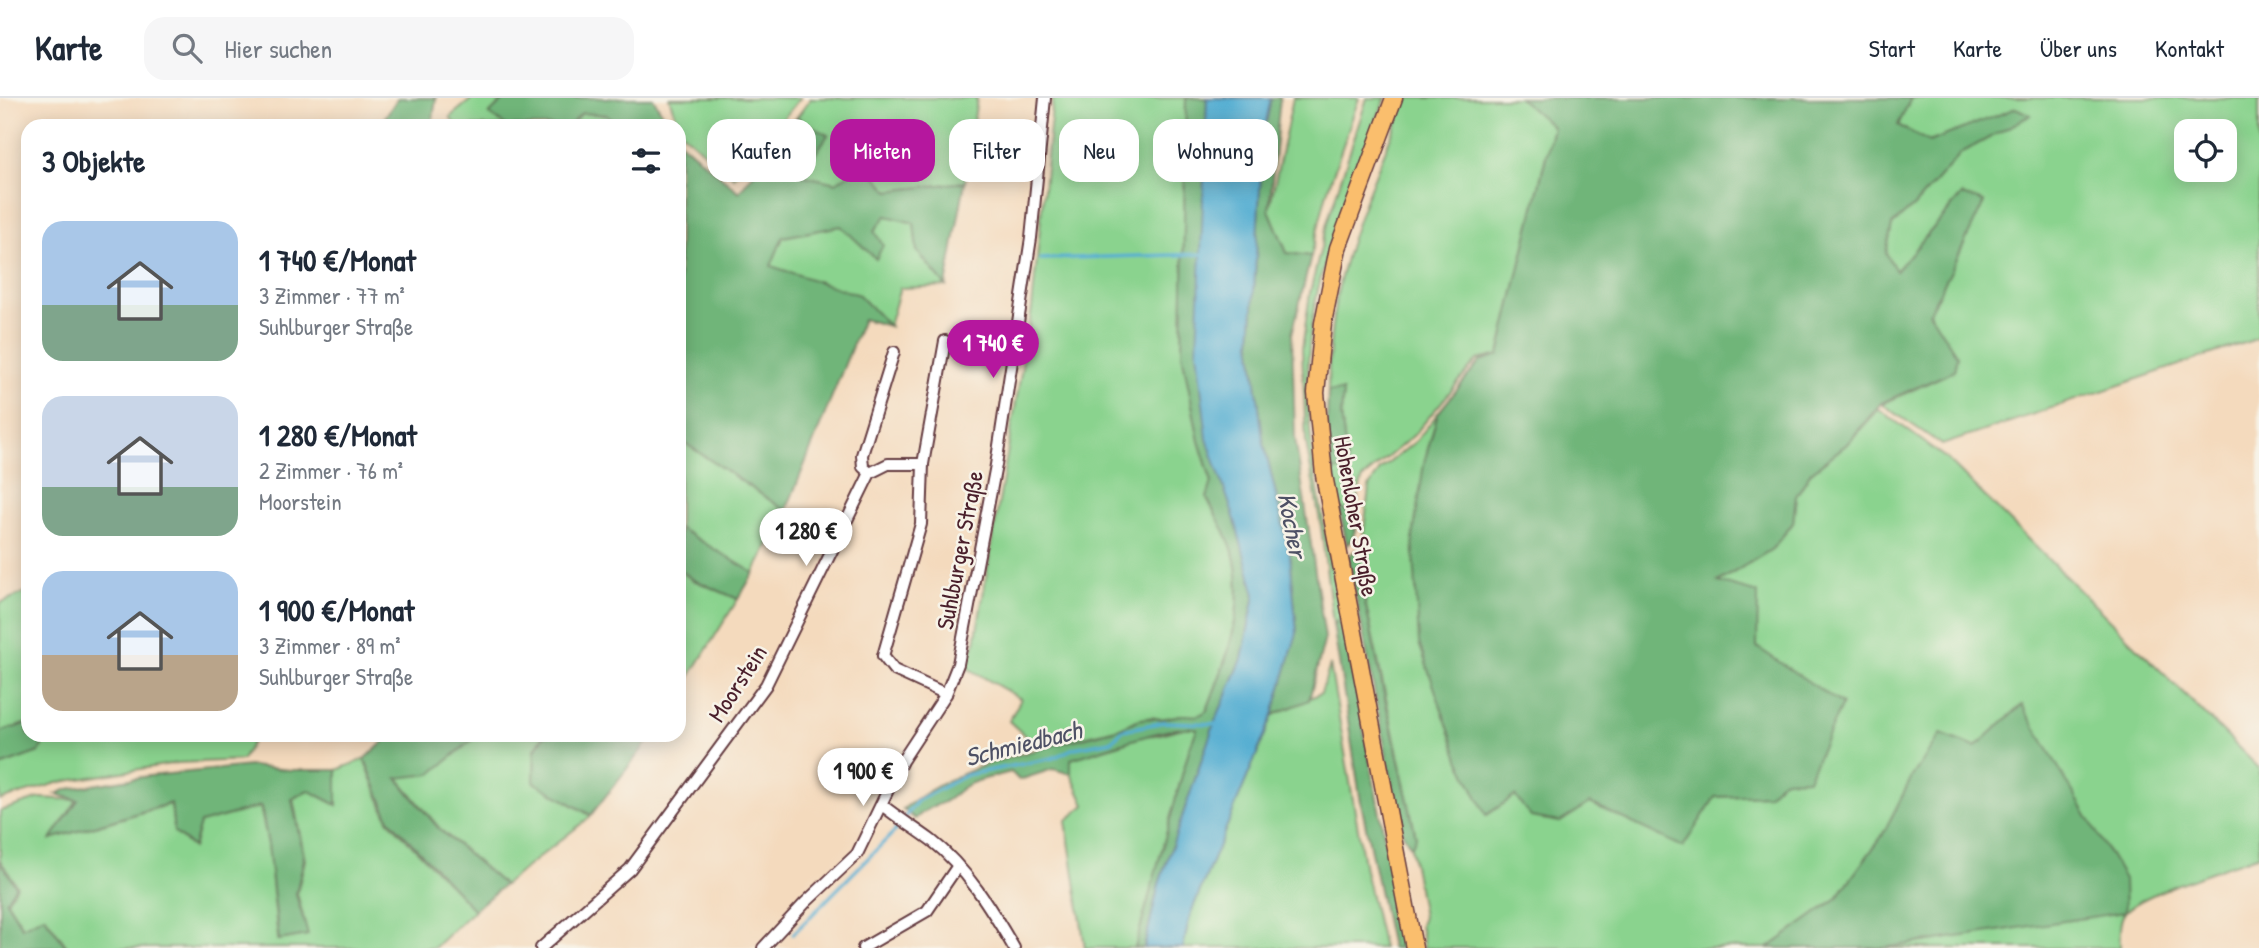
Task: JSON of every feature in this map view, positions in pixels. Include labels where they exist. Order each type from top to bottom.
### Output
[{"type":"main road","name":"Hohenloher Straße","points":[[1394,98],[1338,248],[1323,323],[1316,393],[1324,475],[1414,948]]},
{"type":"street","name":"Suhlburger Straße","points":[[762,948],[857,854],[902,761],[946,694],[958,664],[996,466],[1031,238],[1045,98]]},
{"type":"street","points":[[945,341],[923,464],[921,524],[883,656],[894,670],[946,694]]},
{"type":"street","points":[[894,352],[863,454],[863,467],[870,473],[888,464],[923,464]]},
{"type":"street","name":"Moorstein","points":[[541,948],[630,869],[766,685],[870,473]]},
{"type":"street","points":[[882,805],[933,841],[989,906],[1014,948]]},
{"type":"street","points":[[863,948],[927,911],[957,867]]},
{"type":"green space","points":[[398,98],[436,98],[433,119],[384,119]]},
{"type":"green space","points":[[473,98],[506,98],[489,114],[496,119],[450,117]]},
{"type":"green space","points":[[506,98],[653,98],[666,119],[611,119],[607,115],[582,113],[576,119],[496,119],[489,114]]},
{"type":"green space","points":[[669,98],[800,98],[783,119],[707,119],[707,154],[686,136],[686,119],[677,119]]},
{"type":"green space","points":[[811,98],[977,98],[974,119],[949,119],[949,182],[965,182],[889,191],[881,182],[935,182],[935,119],[830,119],[830,181],[816,178],[816,119],[797,117]]},
{"type":"green space","points":[[1053,98],[1186,98],[1186,119],[1153,119],[1153,182],[1185,182],[1182,353],[1199,441],[1212,483],[1207,498],[1231,545],[1238,593],[1228,652],[1207,710],[1202,715],[1137,720],[1120,728],[1038,748],[1009,721],[1021,699],[964,666],[975,643],[1032,308]]},
{"type":"green space","points":[[1186,98],[1207,98],[1206,119],[1186,119]]},
{"type":"green space","points":[[1271,98],[1280,98],[1278,119],[1267,119]]},
{"type":"green space","points":[[1293,98],[1359,98],[1327,192],[1311,256],[1287,253],[1269,210],[1275,182],[1278,182],[1278,168]]},
{"type":"green space","points":[[1367,98],[1386,98],[1335,227],[1314,308],[1309,347],[1308,386],[1314,464],[1342,618],[1333,624],[1321,527],[1306,442],[1302,349],[1310,293],[1327,223]]},
{"type":"green space","points":[[1407,98],[1519,98],[1553,126],[1499,355],[1477,360],[1414,435],[1363,478],[1358,494],[1357,525],[1354,529],[1352,513],[1339,508],[1332,471],[1348,468],[1341,415],[1343,391],[1328,391],[1332,323],[1342,274],[1357,223]]},
{"type":"green space","points":[[1519,98],[1911,98],[1898,125],[1929,142],[2016,108],[2031,115],[1961,153],[1913,207],[1892,225],[1886,253],[1896,271],[1962,195],[1984,202],[1929,312],[1957,356],[1954,371],[1881,403],[1847,444],[1811,472],[1796,496],[1793,523],[1772,549],[1718,582],[1758,593],[1757,647],[1842,704],[1808,779],[1783,780],[1768,795],[1715,797],[1683,847],[1590,803],[1560,822],[1531,817],[1515,796],[1486,815],[1459,759],[1419,643],[1413,537],[1424,463],[1438,413],[1480,361],[1499,355],[1553,127]]},
{"type":"green space","points":[[1911,98],[2259,98],[2259,338],[1942,445],[1882,404],[1954,371],[1957,356],[1928,312],[1951,271],[1962,195],[1895,272],[1886,253],[1892,225],[1913,207],[1961,153],[2030,115],[2016,108],[1929,142],[1898,125]]},
{"type":"green space","points":[[582,113],[608,115],[612,119],[576,119]]},
{"type":"green space","points":[[816,128],[828,135],[816,153]]},
{"type":"green space","points":[[686,147],[707,165],[707,182],[727,182],[739,192],[747,182],[816,182],[816,178],[836,183],[881,182],[889,191],[965,182],[946,286],[917,251],[914,223],[886,216],[874,231],[883,245],[876,259],[841,226],[783,237],[771,266],[859,295],[889,326],[863,319],[786,511],[686,444]]},
{"type":"green space","points":[[1185,182],[1205,182],[1203,252],[1234,517],[1255,594],[1242,659],[1214,724],[1159,884],[1144,948],[1135,948],[1197,729],[1173,729],[1156,733],[1071,759],[1071,774],[1053,769],[1019,780],[1011,772],[977,781],[915,819],[903,809],[952,778],[1006,758],[1117,729],[1141,719],[1196,716],[1207,710],[1233,632],[1237,612],[1237,572],[1231,545],[1207,498],[1212,482],[1199,441],[1182,353]]},
{"type":"green space","points":[[1260,182],[1272,182],[1269,210],[1287,253],[1311,256],[1292,334],[1295,438],[1325,638],[1309,700],[1273,715],[1297,633],[1290,555],[1263,439],[1251,342]]},
{"type":"green space","points":[[886,215],[914,223],[917,251],[946,286],[900,288],[889,326],[859,295],[770,266],[783,237],[841,226],[874,231]]},
{"type":"green space","points":[[1328,391],[1343,391],[1341,415],[1348,469],[1332,471],[1327,422]]},
{"type":"green space","points":[[1879,409],[1947,459],[2259,768],[2259,855],[2168,888],[2135,904],[2126,911],[2122,919],[2120,948],[1883,948],[2125,911],[2022,705],[1975,748],[1913,775],[1882,836],[1836,899],[1768,948],[1424,948],[1420,925],[1423,917],[1411,847],[1416,837],[1359,573],[1369,487],[1380,470],[1416,441],[1438,413],[1424,463],[1487,815],[1515,796],[1560,822],[1590,803],[1683,846],[1715,797],[1768,795],[1841,704],[1756,647],[1717,583],[1772,549],[1793,523],[1796,496],[1811,472],[1847,444]]},
{"type":"green space","points":[[686,444],[786,511],[754,573],[686,532]]},
{"type":"green space","points":[[1339,508],[1352,513],[1354,528],[1357,525],[1347,545]]},
{"type":"green space","points":[[686,532],[754,573],[738,599],[686,574]]},
{"type":"green space","points":[[1362,546],[1359,573],[1416,837],[1411,847],[1401,830],[1348,556]]},
{"type":"green space","points":[[686,575],[738,599],[686,683]]},
{"type":"green space","points":[[21,594],[21,725],[0,732],[0,603]]},
{"type":"green space","points":[[1342,618],[1406,948],[1391,948],[1361,803],[1333,624]]},
{"type":"green space","points":[[1330,665],[1365,870],[1383,948],[1183,948],[1190,915],[1273,715],[1321,693]]},
{"type":"green space","points":[[2022,705],[2124,879],[2125,912],[1883,948],[1768,948],[1836,899],[1882,836],[1913,775],[1941,734],[1975,747]]},
{"type":"green space","points":[[21,725],[21,742],[44,742],[39,752],[0,766],[0,732]]},
{"type":"green space","points":[[1191,726],[1197,729],[1135,948],[1085,948],[1066,821],[1085,805],[1071,774],[1070,759],[1139,736],[1157,735]]},
{"type":"green space","points":[[44,742],[252,742],[242,760],[177,763],[61,782],[0,800],[0,766],[39,752]]},
{"type":"green space","points":[[383,742],[470,742],[431,774],[397,778],[440,830],[504,885],[474,910],[389,819],[365,759]]},
{"type":"green space","points":[[469,742],[540,742],[535,749],[534,782],[591,816],[504,885],[441,830],[397,777],[431,773]]},
{"type":"green space","points":[[540,742],[648,742],[591,815],[534,782],[535,750]]},
{"type":"green space","points":[[364,759],[388,820],[474,910],[434,948],[68,948],[45,916],[23,927],[7,901],[17,886],[0,860],[0,811],[40,798],[77,800],[51,839],[171,804],[174,832],[193,848],[200,823],[260,807],[268,844],[278,940],[308,935],[297,893],[305,860],[293,799],[308,790],[337,805],[337,770]]},
{"type":"green space","points":[[250,766],[290,770],[337,770],[337,805],[308,790],[292,799],[304,859],[296,894],[308,935],[279,940],[261,806],[200,823],[193,847],[174,832],[171,803],[51,839],[78,800],[56,794],[68,789],[149,776]]},
{"type":"green space","points":[[0,861],[16,886],[6,901],[22,927],[44,916],[67,948],[0,948]]},
{"type":"water","points":[[1207,98],[1271,98],[1267,119],[1206,119]]},
{"type":"water","points":[[1204,182],[1260,182],[1251,342],[1263,439],[1290,555],[1297,633],[1273,715],[1190,915],[1183,948],[1144,948],[1159,884],[1214,724],[1242,659],[1255,595],[1234,517],[1207,439],[1197,351]]},
{"type":"waterway","points":[[1040,259],[1205,254]]},
{"type":"waterway","name":"Schmiedbach","points":[[793,934],[893,833],[917,801],[966,775],[1053,758],[1074,748],[1112,741],[1123,730],[1164,722],[1216,724]]},
{"type":"water label","name":"Kocher","points":[[1293,525]]}]
